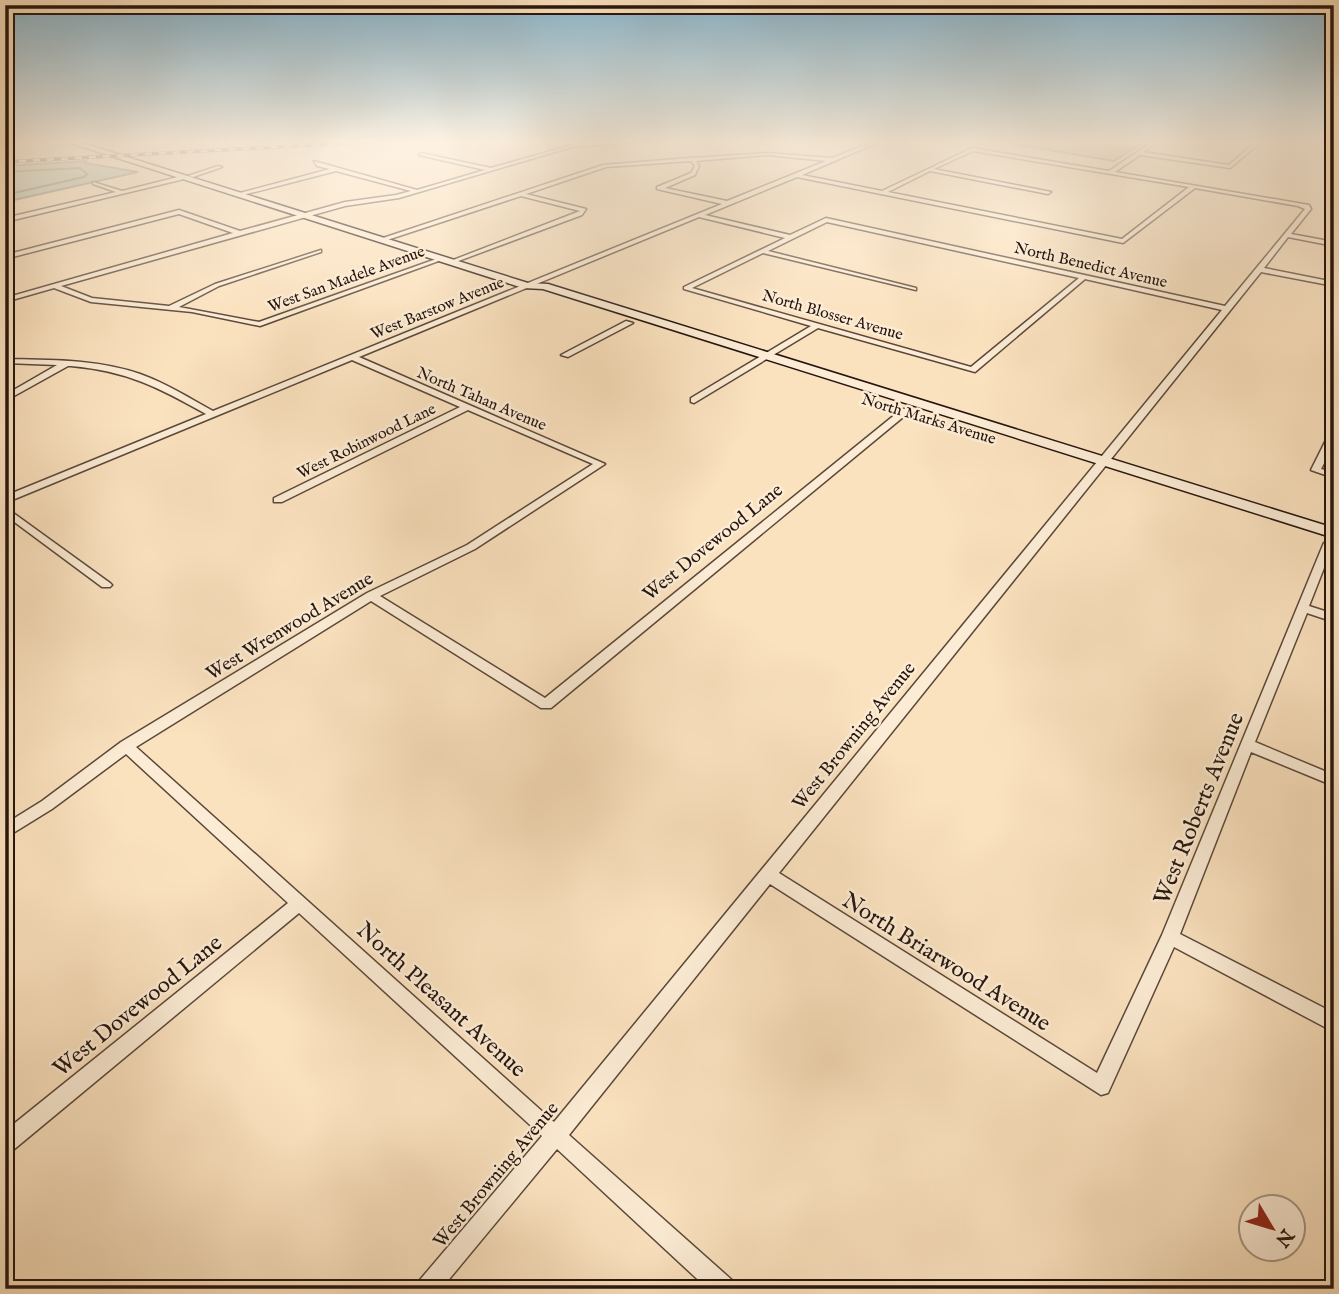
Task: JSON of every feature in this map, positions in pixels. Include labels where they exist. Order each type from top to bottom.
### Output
[{"type":"main road","name":"North Marks Avenue","points":[[262,201],[527,286],[544,286],[767,355],[1332,541]]},
{"type":"main road","name":"North Marks Avenue","points":[[527,286],[531,292],[905,411],[1099,466]]},
{"type":"street","points":[[5,220],[83,201]]},
{"type":"street","points":[[5,300],[303,215],[368,201]]},
{"type":"street","points":[[382,240],[497,201]]},
{"type":"street","name":"West San Madele Avenue","points":[[172,307],[260,324],[580,214],[584,210],[549,201]]},
{"type":"street","points":[[721,201],[728,203]]},
{"type":"street","name":"West Barstow Avenue","points":[[5,500],[732,201]]},
{"type":"street","points":[[928,201],[1123,241],[1174,201]]},
{"type":"street","name":"West Browning Avenue","points":[[427,1289],[556,1135],[1308,209],[1307,206],[1279,201]]},
{"type":"street","points":[[5,257],[179,212],[239,233]]},
{"type":"street","points":[[699,215],[790,237]]},
{"type":"street","name":"North Benedict Avenue","points":[[790,237],[826,220],[1227,309]]},
{"type":"street","points":[[1287,235],[1334,243]]},
{"type":"street","points":[[762,251],[790,237]]},
{"type":"street","points":[[55,286],[91,300],[172,307],[216,285],[319,251]]},
{"type":"street","points":[[762,251],[914,289]]},
{"type":"street","name":"North Blosser Avenue","points":[[762,251],[686,288],[972,370],[1084,277]]},
{"type":"street","points":[[1258,269],[1334,284]]},
{"type":"street","points":[[565,355],[629,323]]},
{"type":"street","points":[[694,400],[816,326]]},
{"type":"street","name":"North Tahan Avenue","points":[[352,357],[600,464]]},
{"type":"street","points":[[5,361],[110,369],[138,376],[213,415]]},
{"type":"street","points":[[5,399],[65,364]]},
{"type":"street","name":"West Robinwood Lane","points":[[278,500],[467,407]]},
{"type":"street","name":"West Dovewood Lane","points":[[546,705],[905,411]]},
{"type":"street","points":[[1334,434],[1316,470],[1334,475]]},
{"type":"street","name":"West Wrenwood Avenue","points":[[5,832],[47,805],[126,746],[371,596],[471,547],[600,464]]},
{"type":"street","points":[[5,510],[106,585]]},
{"type":"street","name":"West Roberts Avenue","points":[[1101,1086],[1170,937],[1332,541]]},
{"type":"street","points":[[371,596],[546,705]]},
{"type":"street","points":[[1304,608],[1334,618]]},
{"type":"street","points":[[1248,745],[1334,781]]},
{"type":"street","name":"North Pleasant Avenue","points":[[126,746],[725,1289]]},
{"type":"street","name":"North Briarwood Avenue","points":[[768,874],[1101,1086]]},
{"type":"street","name":"West Dovewood Lane","points":[[5,1144],[299,904]]},
{"type":"street","points":[[1170,937],[1334,1023]]}]
